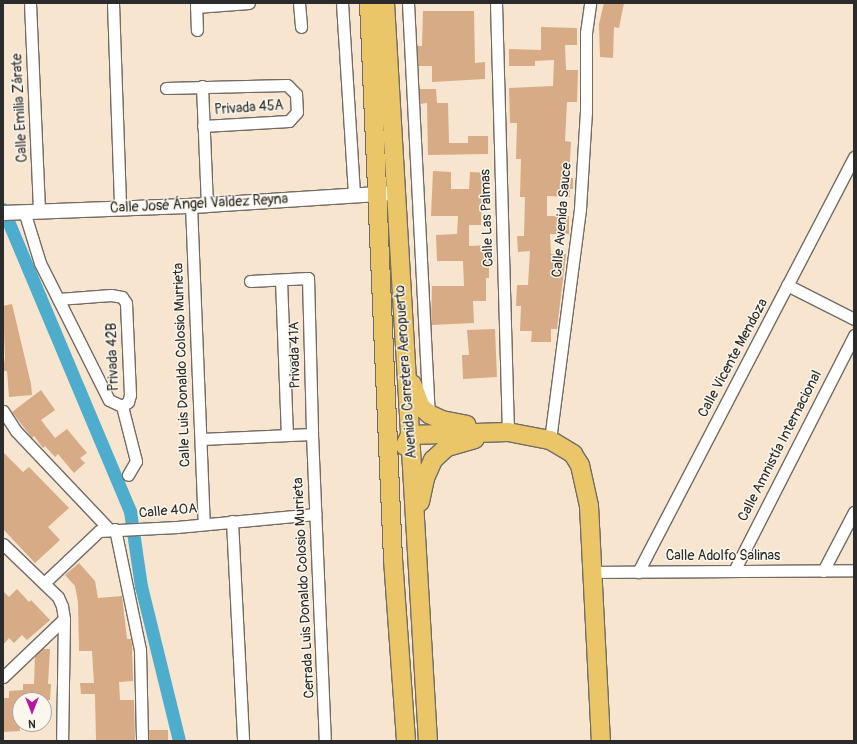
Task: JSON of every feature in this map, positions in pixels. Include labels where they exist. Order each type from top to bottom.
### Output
[{"type":"main road","name":"Avenida Carretera Aeropuerto","points":[[369,3],[387,194],[404,330],[428,741]]},
{"type":"main road","name":"Avenida Carretera Aeropuerto","points":[[385,3],[392,526],[406,741]]},
{"type":"main road","points":[[405,349],[415,396],[429,414],[442,420],[550,440],[572,454],[580,465],[589,506],[601,741]]},
{"type":"main road","points":[[392,526],[404,448],[410,435],[505,432]]},
{"type":"main road","points":[[416,542],[425,478],[433,460],[447,446],[505,432]]},
{"type":"main road","points":[[400,741],[402,696]]},
{"type":"street","name":"Calle Emilia Zárate","points":[[30,3],[39,211]]},
{"type":"street","points":[[113,3],[120,208]]},
{"type":"street","points":[[197,30],[196,5],[249,3]]},
{"type":"street","points":[[299,3],[300,27]]},
{"type":"street","points":[[342,3],[354,196]]},
{"type":"street","points":[[408,3],[429,414]]},
{"type":"street","name":"Calle Las Palmas","points":[[496,3],[505,432]]},
{"type":"street","name":"Calle Avenida Sauce","points":[[550,440],[580,209],[586,112],[586,33],[590,3]]},
{"type":"street","name":"Privada 45A","points":[[166,88],[287,85],[296,94],[297,112],[289,121],[203,126]]},
{"type":"street","name":"Privada 45A","points":[[202,86],[207,205]]},
{"type":"street","name":"Calle Vicente Mendoza","points":[[638,572],[854,157]]},
{"type":"street","name":"Calle José Ángel Valdez Reyna","points":[[3,213],[23,211],[207,205],[387,194]]},
{"type":"street","name":"Calle Luis Donaldo Colosio Murrieta","points":[[190,205],[204,523]]},
{"type":"street","points":[[23,211],[40,263],[109,400],[122,406]]},
{"type":"street","name":"Privada 41A","points":[[250,281],[308,278],[312,434]]},
{"type":"street","name":"Privada 41A","points":[[281,280],[287,435]]},
{"type":"street","points":[[788,285],[854,319]]},
{"type":"street","name":"Privada 42B","points":[[58,299],[122,296],[126,303],[130,395],[128,402],[122,406],[136,461],[128,475]]},
{"type":"street","name":"Calle Amnistía Internacional","points":[[734,571],[854,335]]},
{"type":"street","points":[[3,412],[16,431],[116,529],[140,650],[142,741]]},
{"type":"street","points":[[201,439],[312,434]]},
{"type":"street","name":"Cerrada Luis Donaldo Colosio Murrieta","points":[[312,434],[325,741]]},
{"type":"street","points":[[823,570],[854,512]]},
{"type":"street","name":"Calle 40A","points":[[44,583],[92,536],[116,529],[177,527],[204,523],[315,514]]},
{"type":"street","points":[[232,521],[243,741]]},
{"type":"street","points":[[3,544],[58,597],[64,619],[62,741]]},
{"type":"street","name":"Calle Adolfo Salinas","points":[[592,572],[854,570]]},
{"type":"street","points":[[3,677],[64,619]]},
{"type":"building","points":[[604,3],[624,3],[619,28],[614,27],[613,58],[600,57],[599,24]]},
{"type":"building","points":[[423,11],[474,11],[475,63],[485,62],[485,79],[432,82],[432,66],[418,66],[417,46],[422,46]]},
{"type":"building","points":[[541,27],[577,28],[577,45],[565,45],[566,70],[578,70],[577,102],[567,102],[565,141],[571,142],[569,178],[573,178],[573,189],[570,189],[570,197],[547,196],[547,216],[569,216],[569,234],[550,234],[551,254],[566,254],[557,329],[551,329],[551,342],[531,342],[532,331],[520,331],[521,306],[516,306],[517,285],[528,285],[530,251],[518,252],[517,236],[524,236],[525,197],[520,197],[521,159],[516,159],[517,123],[510,123],[509,88],[553,86],[554,60],[535,61],[535,66],[509,66],[509,49],[541,50]]},
{"type":"building","points":[[420,89],[436,89],[437,103],[448,103],[449,143],[468,143],[468,136],[488,136],[488,154],[428,155],[427,103],[420,104]]},
{"type":"building","points":[[433,171],[451,172],[451,189],[469,189],[470,172],[488,173],[488,183],[482,183],[481,225],[469,225],[469,246],[489,245],[489,278],[486,278],[486,301],[473,301],[474,323],[431,325],[432,286],[464,286],[463,261],[437,261],[436,235],[457,234],[458,216],[431,216]]},
{"type":"building","points":[[12,304],[31,384],[32,395],[9,397],[7,371],[3,371],[5,357],[3,306]]},
{"type":"building","points":[[495,329],[497,377],[463,379],[462,355],[469,355],[467,330]]},
{"type":"building","points":[[41,390],[55,410],[41,420],[55,438],[67,429],[87,453],[80,458],[85,463],[74,473],[58,454],[55,457],[45,446],[43,448],[34,436],[32,438],[12,412]]},
{"type":"building","points":[[3,452],[23,472],[29,467],[69,508],[48,527],[60,540],[35,563],[3,529]]},
{"type":"building","points":[[79,563],[95,581],[98,598],[122,596],[127,639],[131,639],[132,644],[133,681],[119,682],[120,700],[134,700],[135,741],[96,741],[95,694],[81,694],[80,683],[94,683],[92,651],[79,651],[78,602],[75,586],[65,575]]},
{"type":"building","points":[[17,589],[29,602],[31,600],[50,620],[27,640],[22,635],[14,643],[9,638],[3,645],[3,591],[9,597]]},
{"type":"building","points":[[43,649],[50,649],[48,684],[51,684],[50,692],[12,692],[12,731],[3,732],[3,698],[9,698],[9,691],[23,690],[23,684],[34,684],[35,656]]},
{"type":"building","points":[[149,730],[168,730],[168,741],[149,741]]},
{"type":"waterway","points":[[3,209],[130,511],[141,586],[179,741]]}]
